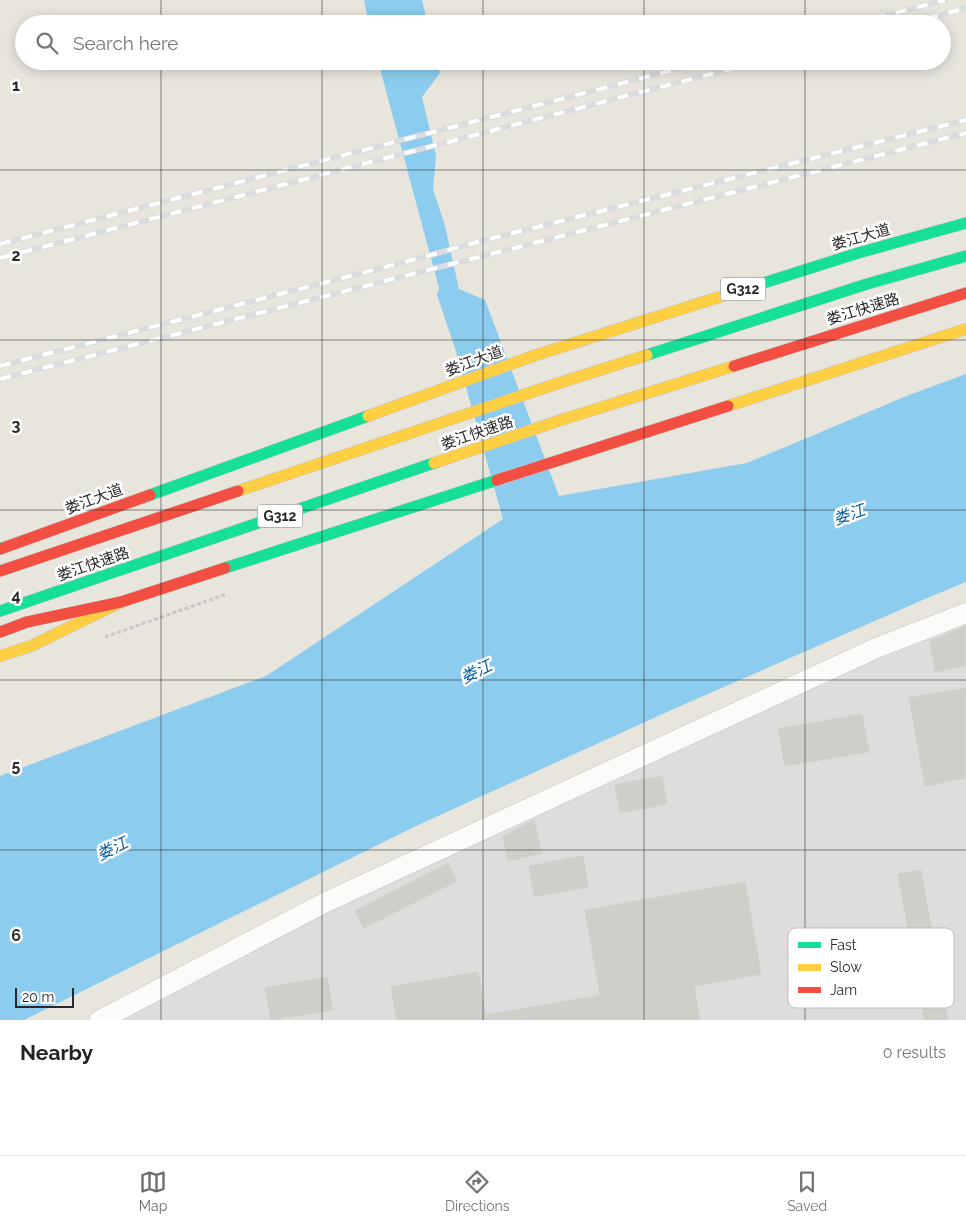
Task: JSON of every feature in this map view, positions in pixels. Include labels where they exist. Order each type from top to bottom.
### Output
[{"type":"main road","name":"娄江大道","points":[[0,548],[521,360],[858,252],[966,223]]},
{"type":"main road","name":"娄江快速路","points":[[0,572],[553,385],[858,287],[966,256]]},
{"type":"main road","name":"娄江快速路","points":[[0,611],[561,420],[966,293]]},
{"type":"main road","name":"G312","points":[[0,632],[27,622],[121,602],[966,328]]},
{"type":"main road","points":[[0,656],[31,646],[121,602]]},
{"type":"street","points":[[100,1020],[324,903],[874,649],[966,613]]},
{"type":"path","points":[[104,638],[232,593]]},
{"type":"shaded area","points":[[966,624],[966,1020],[114,1020],[301,924],[843,672]]},
{"type":"water","points":[[364,0],[422,0],[426,15],[367,15]]},
{"type":"water","name":"娄江","points":[[380,70],[439,70],[440,73],[422,97],[436,156],[433,189],[445,226],[459,289],[485,300],[559,496],[747,463],[909,395],[966,374],[966,582],[678,707],[416,826],[24,1020],[0,1020],[0,776],[266,676],[503,519],[455,348],[437,295],[439,288]]},
{"type":"building","points":[[966,626],[966,666],[935,672],[930,641]]},
{"type":"building","points":[[966,688],[966,778],[925,786],[909,698]]},
{"type":"building","points":[[862,714],[869,752],[785,766],[778,729]]},
{"type":"building","points":[[662,776],[667,804],[620,813],[615,785]]},
{"type":"building","points":[[534,820],[542,853],[508,861],[503,836]]},
{"type":"building","points":[[583,856],[588,887],[534,897],[529,866]]},
{"type":"building","points":[[448,863],[457,881],[364,928],[355,911]]},
{"type":"building","points":[[921,870],[931,928],[908,928],[898,874]]},
{"type":"building","points":[[745,882],[761,974],[694,986],[700,1020],[397,1020],[391,987],[478,972],[486,1015],[600,995],[585,910]]},
{"type":"building","points":[[327,977],[333,1010],[271,1020],[265,988]]},
{"type":"building","points":[[922,1008],[946,1008],[948,1020],[924,1020]]},
{"type":"railway","points":[[888,15],[945,0]]},
{"type":"railway","points":[[940,15],[966,8]]},
{"type":"railway","points":[[0,244],[673,70]]},
{"type":"railway","points":[[0,258],[726,70]]},
{"type":"railway","points":[[0,366],[477,242],[966,120]]},
{"type":"railway","points":[[0,379],[966,133]]},
{"type":"traffic: fast","points":[[732,293],[858,253],[966,223]]},
{"type":"traffic: fast","points":[[647,355],[867,284],[966,256]]},
{"type":"traffic: fast","points":[[150,495],[368,416]]},
{"type":"traffic: fast","points":[[0,611],[434,463]]},
{"type":"traffic: fast","points":[[225,568],[497,480]]},
{"type":"traffic: slow","points":[[368,416],[536,355],[732,293]]},
{"type":"traffic: slow","points":[[728,406],[966,329]]},
{"type":"traffic: slow","points":[[238,491],[647,355]]},
{"type":"traffic: slow","points":[[434,463],[561,420],[734,366]]},
{"type":"traffic: slow","points":[[0,656],[31,646],[121,602]]},
{"type":"traffic: jam","points":[[734,366],[966,293]]},
{"type":"traffic: jam","points":[[497,480],[728,406]]},
{"type":"traffic: jam","points":[[0,571],[238,491]]},
{"type":"traffic: jam","points":[[0,549],[150,495]]},
{"type":"traffic: jam","points":[[0,632],[27,622],[121,602],[225,568]]}]
